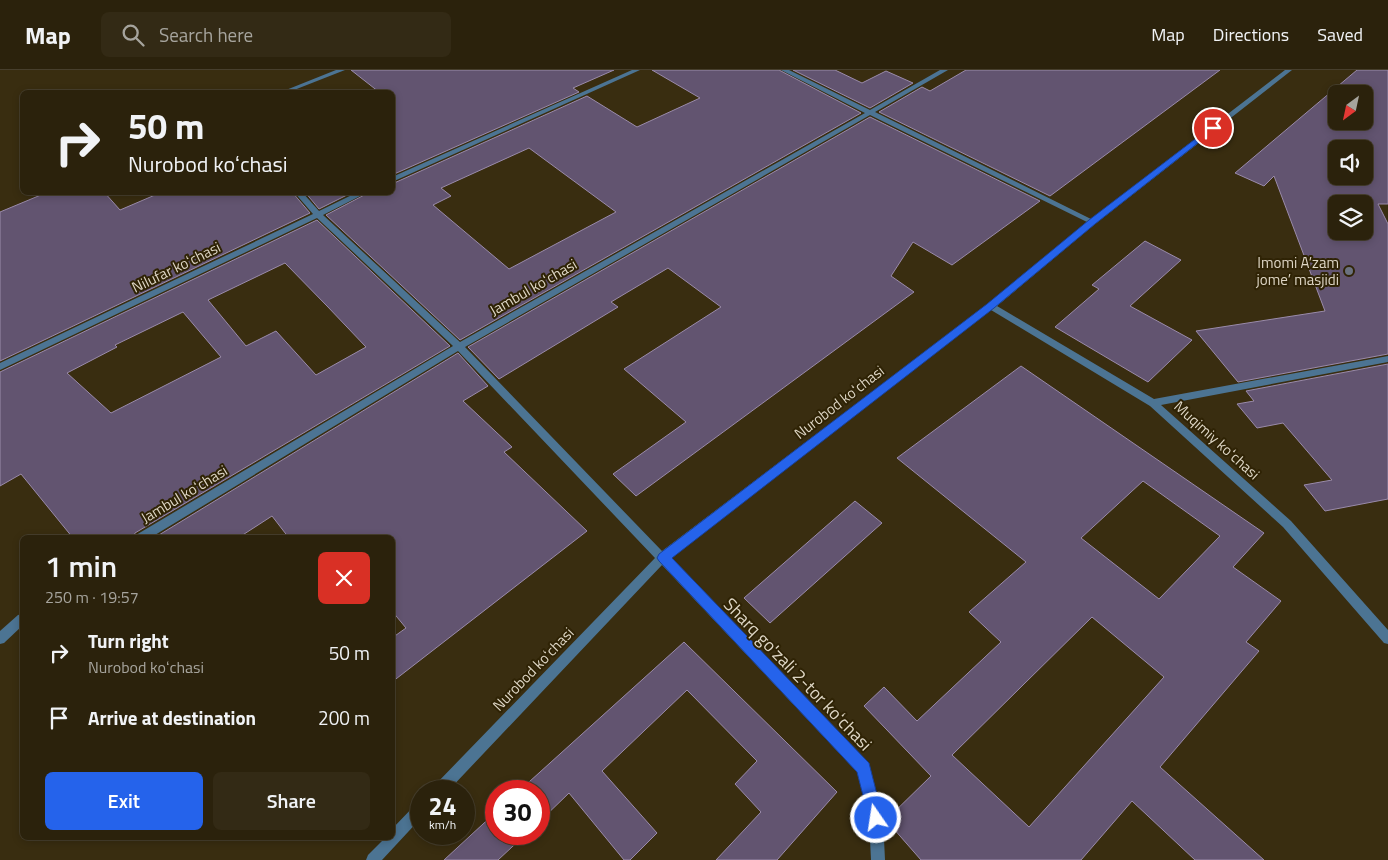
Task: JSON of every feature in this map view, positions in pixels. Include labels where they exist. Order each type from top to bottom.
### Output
[{"type":"street","points":[[289,90],[342,70]]},
{"type":"street","points":[[395,179],[637,70]]},
{"type":"street","points":[[784,70],[1092,222]]},
{"type":"street","name":"Jambul koʻchasi","points":[[145,535],[459,346],[944,70]]},
{"type":"street","name":"Nurobod koʻchasi","points":[[449,780],[663,558],[991,306],[1092,222],[1289,70]]},
{"type":"street","name":"Sharq go'zali 2-tor koʻchasi","points":[[300,195],[317,214],[459,346],[863,768],[876,818],[878,860]]},
{"type":"street","name":"Nilufar koʻchasi","points":[[0,367],[358,195]]},
{"type":"street","name":"Muqimiy koʻchasi","points":[[991,306],[1153,403],[1287,524],[1388,639]]},
{"type":"street","points":[[1153,403],[1388,359]]},
{"type":"street","points":[[0,639],[20,622]]},
{"type":"street","points":[[395,837],[410,821]]},
{"type":"street","points":[[373,860],[392,840]]},
{"type":"building","points":[[351,70],[614,70],[573,88],[579,92],[395,174],[395,90],[376,90]]},
{"type":"building","points":[[652,70],[779,70],[861,113],[460,340],[326,215],[364,195],[395,195],[395,183],[587,96],[637,127],[700,98]],"holes":[[[529,148],[616,212],[509,269],[433,205],[451,196],[441,188]]]},
{"type":"building","points":[[793,70],[835,70],[862,83],[886,71],[913,83],[870,108]]},
{"type":"building","points":[[966,70],[1220,70],[1050,196],[879,112],[922,87],[930,91]]},
{"type":"building","name":"Imomi A’zam jome’ masjidi","points":[[1357,70],[1388,70],[1388,204],[1378,204],[1388,224],[1388,354],[1238,382],[1196,331],[1325,311],[1274,176],[1264,186],[1235,173],[1328,94],[1328,130],[1373,130],[1373,85],[1339,85]]},
{"type":"building","points":[[870,117],[1040,201],[952,265],[913,242],[891,276],[914,292],[636,496],[613,474],[686,422],[624,369],[721,307],[668,268],[611,302],[618,307],[499,379],[468,347]]},
{"type":"building","points":[[41,195],[107,195],[120,210],[155,195],[295,195],[310,213],[0,361],[0,212]]},
{"type":"building","points":[[307,195],[347,195],[319,209]]},
{"type":"building","points":[[317,220],[450,346],[134,535],[71,535],[21,474],[0,486],[0,372]],"holes":[[[285,263],[366,347],[316,375],[276,331],[246,346],[208,300]],[[183,312],[221,357],[111,413],[67,373],[117,347],[115,345]]]},
{"type":"building","points":[[1145,241],[1181,260],[1130,306],[1192,340],[1148,382],[1055,327],[1099,289],[1092,285]]},
{"type":"building","points":[[458,353],[488,386],[463,401],[512,447],[504,452],[587,531],[395,680],[395,636],[406,628],[395,615],[395,535],[287,535],[272,516],[243,535],[159,535]]},
{"type":"building","points":[[1388,364],[1388,499],[1325,511],[1304,485],[1332,480],[1283,423],[1257,428],[1237,404],[1254,401],[1246,391]]},
{"type":"building","points":[[1021,366],[1264,533],[1233,567],[1281,601],[1246,642],[1259,651],[1160,767],[1264,860],[1195,860],[1132,801],[1081,860],[921,860],[886,820],[931,776],[864,706],[884,687],[917,721],[1001,642],[969,612],[1026,562],[897,458]],"holes":[[[1143,481],[1220,536],[1159,599],[1081,538]],[[1092,617],[1164,677],[1029,827],[952,755]]]},
{"type":"building","points":[[855,501],[882,523],[770,623],[744,598]]},
{"type":"building","points":[[684,642],[837,792],[777,860],[716,860],[761,812],[735,784],[757,761],[687,690],[602,771],[657,833],[630,860],[624,860],[569,793],[550,811],[550,780],[531,780]]},
{"type":"building","points":[[485,822],[485,845],[514,845],[498,860],[444,860],[460,845],[475,845],[475,831]]},
{"type":"place","name":"Imomi A’zam jome’ masjidi","points":[[1349,271]]},
{"type":"route","points":[[876,818],[863,768],[663,558],[991,306],[1092,222],[1213,128]]}]
